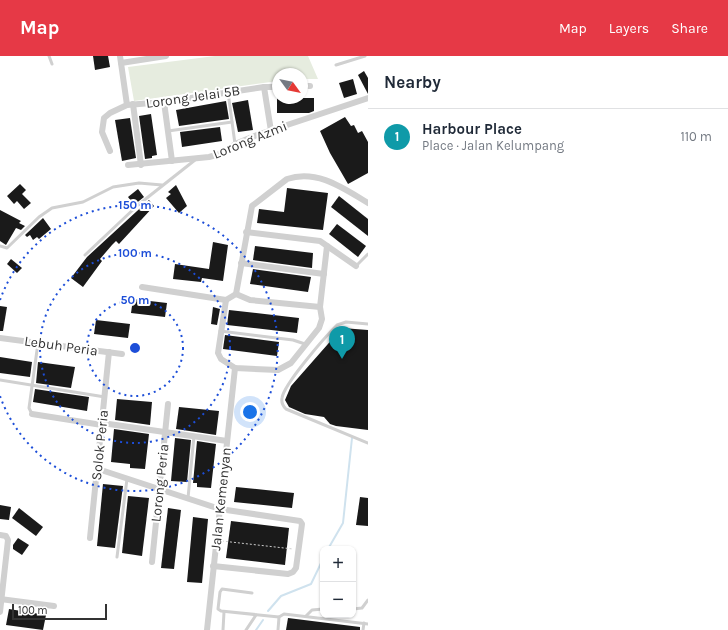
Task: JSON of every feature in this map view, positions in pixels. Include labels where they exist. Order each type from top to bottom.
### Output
[{"type":"street","points":[[120,56],[140,165]]},
{"type":"street","points":[[121,63],[166,56]]},
{"type":"street","name":"Lorong Jelai 5B","points":[[110,151],[102,132],[104,118],[110,112],[130,105],[164,102],[272,86]]},
{"type":"street","points":[[264,87],[271,131]]},
{"type":"street","name":"Lorong Azmi","points":[[128,166],[197,159],[224,153],[235,144],[368,98]]},
{"type":"street","points":[[164,102],[172,161]]},
{"type":"street","points":[[142,287],[226,300],[236,294],[246,232],[252,206],[287,178],[294,176],[326,179],[368,202]]},
{"type":"street","points":[[246,232],[320,241],[356,266]]},
{"type":"street","points":[[226,300],[220,331],[218,353],[221,359],[235,368],[278,370],[291,364],[306,345],[322,319],[320,307],[327,246]]},
{"type":"street","points":[[241,263],[324,274]]},
{"type":"street","points":[[236,294],[250,300],[320,307]]},
{"type":"street","name":"Lebuh Peria","points":[[0,338],[122,354]]},
{"type":"street","name":"Solok Peria","points":[[90,538],[109,352]]},
{"type":"street","name":"Jalan Kemenyan","points":[[207,630],[235,368]]},
{"type":"street","name":"Lorong Peria","points":[[152,562],[168,404]]},
{"type":"street","points":[[32,414],[227,441]]},
{"type":"street","points":[[98,469],[220,509],[300,521],[302,524],[296,568],[293,572],[288,574],[213,566]]},
{"type":"street","points":[[0,535],[6,536],[8,540],[0,612]]},
{"type":"street","points":[[1,599],[54,606]]},
{"type":"lane","points":[[50,56],[52,64]]},
{"type":"lane","points":[[336,65],[365,56]]},
{"type":"lane","points":[[228,92],[235,144]]},
{"type":"lane","points":[[168,131],[232,122]]},
{"type":"lane","points":[[85,255],[138,205],[197,159]]},
{"type":"lane","points":[[0,246],[7,248],[39,217],[52,208],[83,202],[113,187],[139,183],[162,186]]},
{"type":"lane","points":[[356,266],[368,254]]},
{"type":"lane","points":[[368,324],[346,322],[337,325],[286,387],[282,400],[282,404],[286,410],[368,444]]},
{"type":"lane","points":[[220,331],[293,340],[306,345]]},
{"type":"lane","points":[[32,414],[28,408],[38,343]]},
{"type":"lane","points":[[0,380],[105,397]]},
{"type":"lane","points":[[188,499],[194,436]]},
{"type":"lane","points":[[117,557],[127,479]]},
{"type":"lane","points":[[252,593],[222,589],[220,592],[219,610],[224,612],[279,617],[284,614],[366,623],[363,630]]},
{"type":"lane","points":[[356,609],[362,608],[368,600]]},
{"type":"lane","points":[[306,616],[312,610],[320,609]]},
{"type":"lane","points":[[223,630],[224,612]]},
{"type":"lane","points":[[246,630],[256,615]]},
{"type":"lane","points":[[278,630],[279,617]]},
{"type":"path","points":[[216,540],[299,549]]},
{"type":"shaded area","points":[[215,56],[308,56],[318,79],[308,79],[308,68],[272,68],[272,82],[134,101],[128,67]]},
{"type":"building","points":[[93,56],[108,56],[110,67],[95,70]]},
{"type":"building","points":[[364,71],[368,78],[368,94],[358,75]]},
{"type":"building","points":[[353,79],[357,94],[344,98],[339,83]]},
{"type":"building","points":[[308,98],[314,98],[314,111],[309,113],[277,113],[277,104],[308,104]]},
{"type":"building","points":[[248,100],[253,130],[238,132],[232,103]]},
{"type":"building","points":[[226,101],[229,119],[179,126],[176,110]]},
{"type":"building","points":[[151,114],[157,155],[152,156],[152,158],[145,159],[139,116]]},
{"type":"building","points":[[345,117],[351,126],[354,125],[358,133],[362,131],[368,142],[368,173],[348,184],[330,153],[320,131]]},
{"type":"building","points":[[130,118],[136,158],[122,161],[115,120]]},
{"type":"building","points":[[220,127],[222,141],[182,147],[180,132]]},
{"type":"building","points":[[20,184],[26,190],[22,194],[31,203],[24,209],[17,201],[14,204],[7,196]]},
{"type":"building","points":[[176,185],[187,206],[179,213],[166,198],[171,194],[168,192]]},
{"type":"building","points":[[287,188],[328,193],[323,230],[257,223],[259,209],[284,212]]},
{"type":"building","points":[[138,189],[144,197],[134,205],[128,197]]},
{"type":"building","points":[[339,196],[368,219],[368,236],[331,207]]},
{"type":"building","points":[[149,200],[154,206],[119,244],[116,241],[112,245],[100,259],[102,261],[83,287],[71,278],[87,257]]},
{"type":"building","points":[[0,210],[21,221],[19,223],[25,226],[21,230],[16,228],[6,245],[0,241]]},
{"type":"building","points":[[43,218],[51,229],[39,239],[37,237],[33,240],[30,235],[27,237],[25,235]]},
{"type":"building","points":[[337,224],[366,246],[358,257],[329,234]]},
{"type":"building","points":[[213,242],[228,245],[223,281],[202,278],[201,282],[173,279],[175,264],[209,269]]},
{"type":"building","points":[[255,246],[313,253],[312,268],[253,260]]},
{"type":"building","points":[[11,259],[22,268],[17,273],[7,264]]},
{"type":"building","points":[[253,269],[311,277],[308,292],[250,284]]},
{"type":"building","points":[[133,299],[167,303],[165,317],[131,313]]},
{"type":"building","points":[[0,306],[7,307],[3,331],[0,331]]},
{"type":"building","points":[[213,307],[220,309],[217,325],[211,324]]},
{"type":"building","points":[[229,310],[299,318],[297,333],[227,325]]},
{"type":"building","points":[[96,320],[130,324],[128,338],[94,334]]},
{"type":"building","points":[[342,328],[368,330],[368,430],[330,424],[324,417],[305,414],[289,407],[285,400],[291,386]]},
{"type":"building","points":[[225,335],[279,342],[277,356],[223,349]]},
{"type":"building","points":[[0,357],[32,362],[30,377],[0,373]]},
{"type":"building","points":[[38,362],[75,367],[71,388],[36,383]]},
{"type":"building","points":[[35,389],[89,397],[87,411],[33,402]]},
{"type":"building","points":[[117,399],[152,402],[150,425],[115,420]]},
{"type":"building","points":[[179,407],[219,411],[216,435],[176,429]]},
{"type":"building","points":[[114,429],[149,434],[145,469],[130,468],[130,464],[111,462]]},
{"type":"building","points":[[175,438],[191,440],[187,482],[171,481]]},
{"type":"building","points":[[197,441],[216,444],[211,488],[197,487],[197,483],[193,483]]},
{"type":"building","points":[[103,484],[123,486],[115,548],[97,546]]},
{"type":"building","points":[[236,487],[294,493],[292,508],[234,502]]},
{"type":"building","points":[[128,496],[149,498],[142,556],[122,553]]},
{"type":"building","points":[[360,497],[368,498],[368,526],[356,525]]},
{"type":"building","points":[[0,505],[11,507],[9,520],[0,519]]},
{"type":"building","points":[[19,508],[43,527],[36,536],[12,518]]},
{"type":"building","points":[[168,508],[181,510],[174,569],[161,568]]},
{"type":"building","points":[[193,517],[208,519],[202,583],[187,582]]},
{"type":"building","points":[[231,521],[289,528],[285,565],[226,558]]},
{"type":"building","points":[[18,538],[29,545],[22,555],[13,549],[13,545]]},
{"type":"building","points":[[9,609],[46,615],[43,630],[6,625]]},
{"type":"building","points":[[288,618],[360,627],[360,630],[286,630]]},
{"type":"waterway","points":[[330,546],[343,523],[352,438]]},
{"type":"waterway","points":[[268,611],[281,596],[311,584],[320,565]]},
{"type":"waterway","points":[[256,630],[263,620]]},
{"type":"place","name":"Harbour Place","points":[[342,359]]}]
